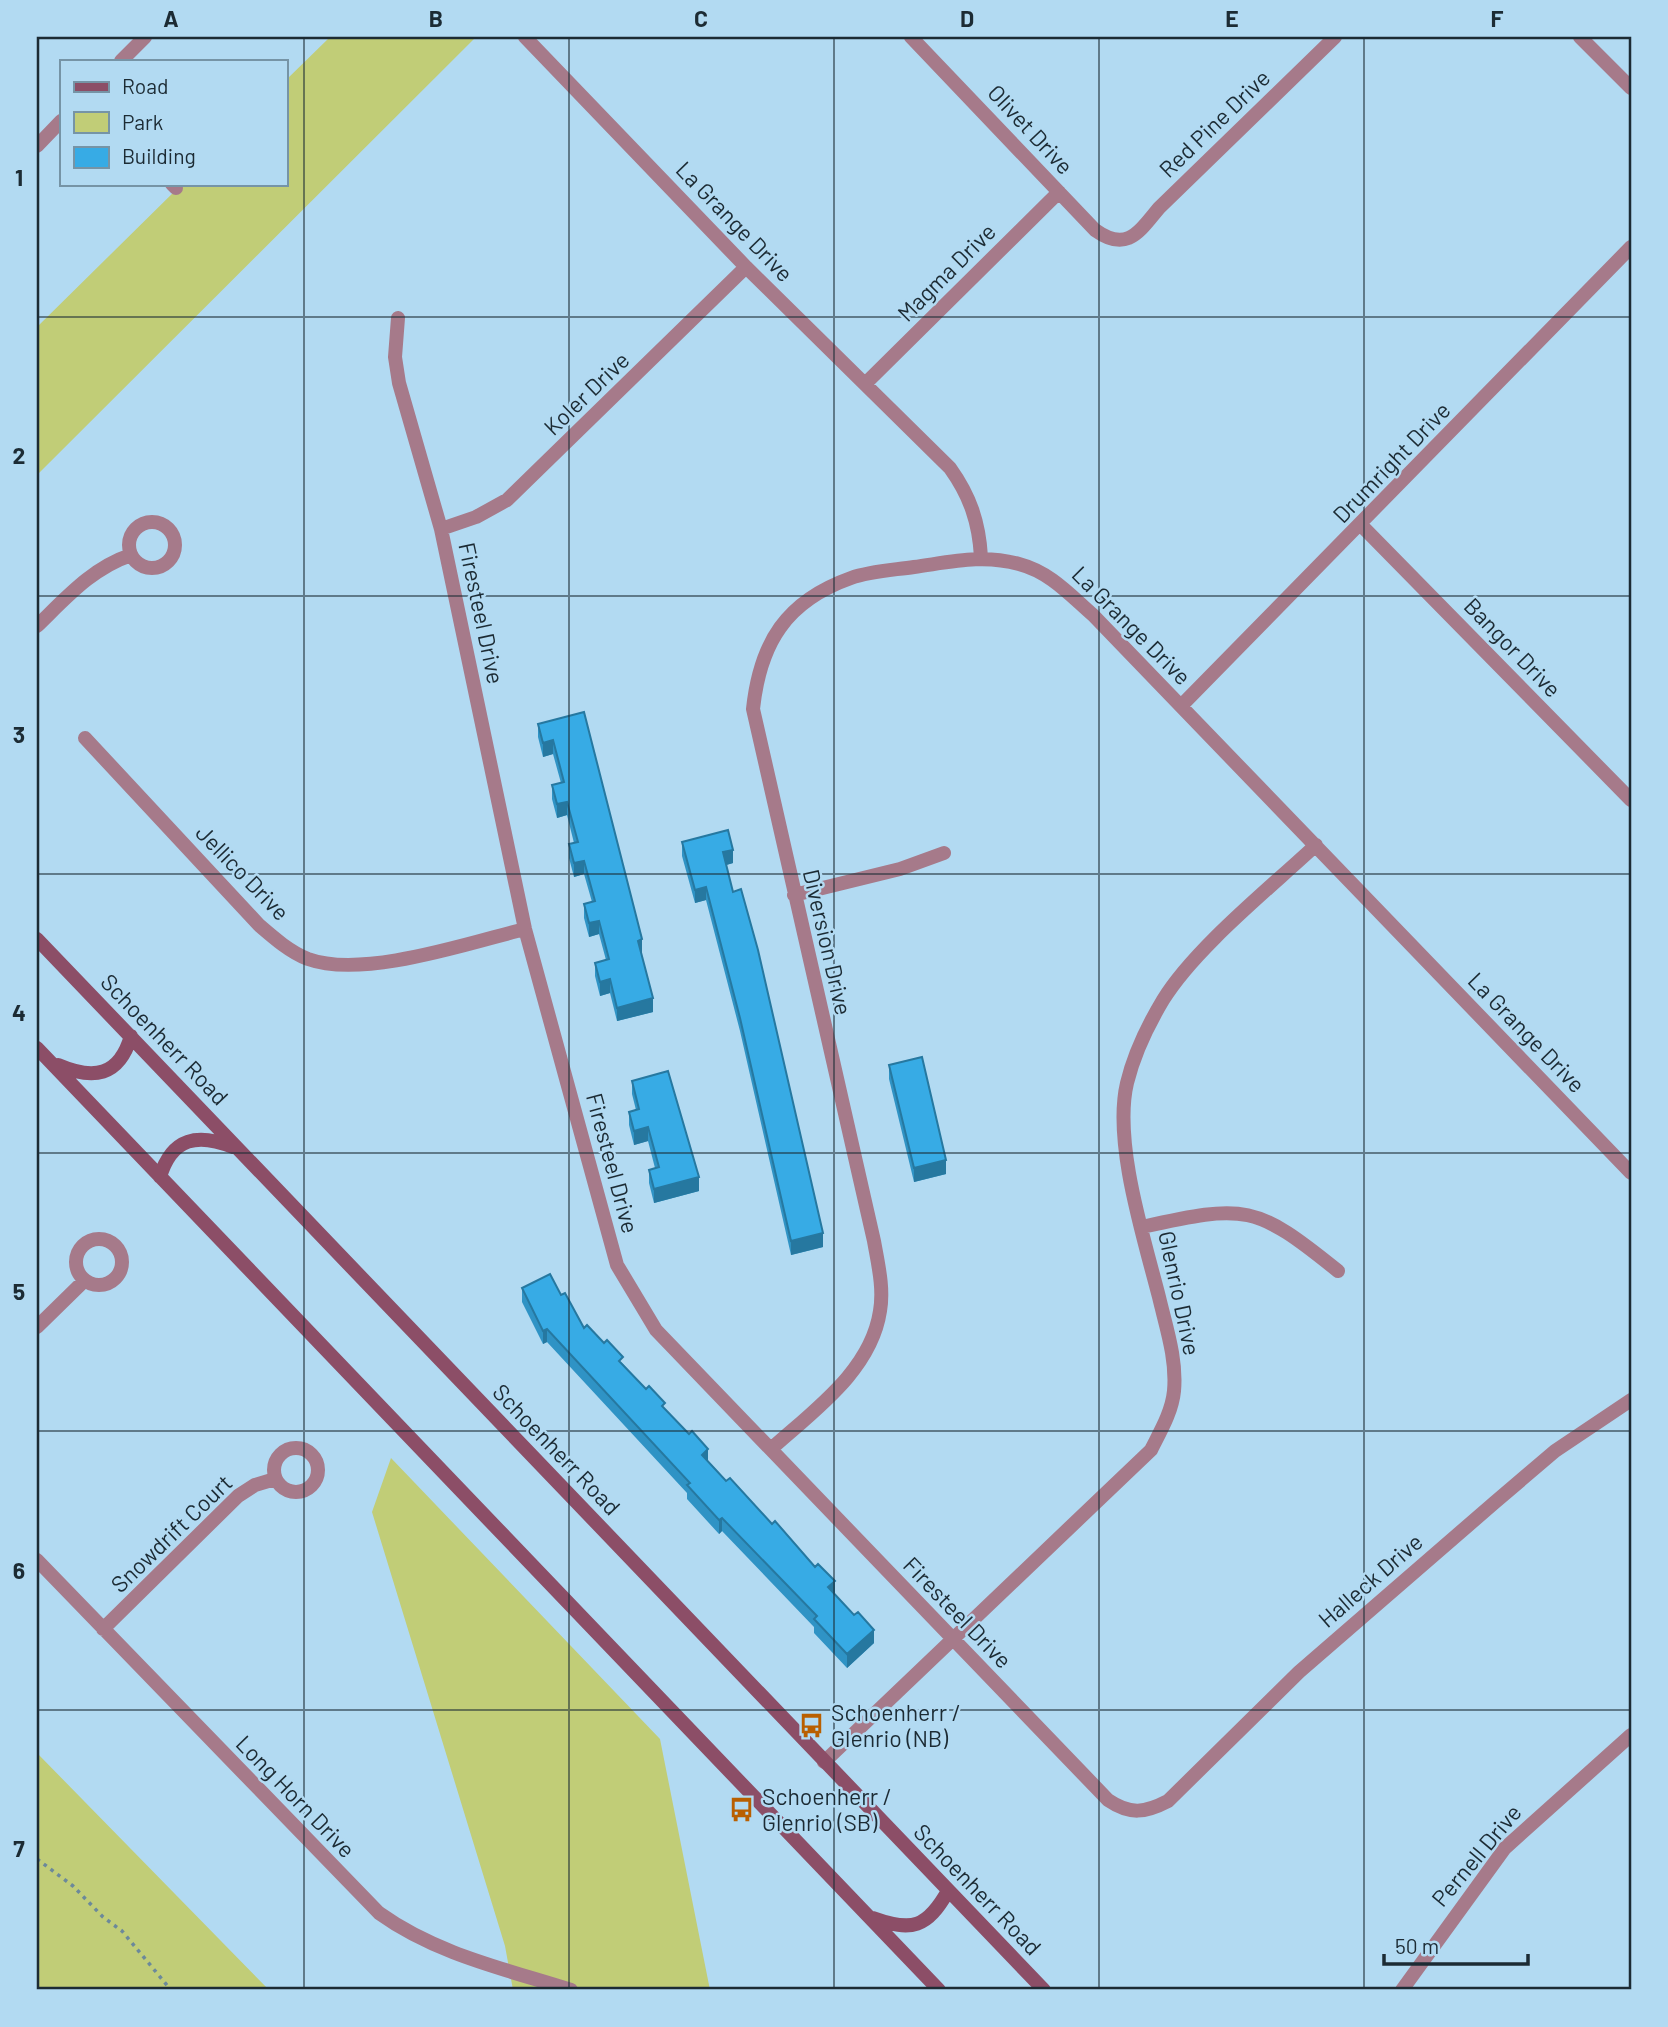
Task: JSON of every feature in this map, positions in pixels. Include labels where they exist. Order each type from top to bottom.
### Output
[{"type":"main road","name":"Schoenherr Road","points":[[37,939],[1044,1990]]},
{"type":"main road","points":[[50,1062],[73,1071],[101,1073],[121,1059],[131,1036]]},
{"type":"main road","points":[[37,1048],[939,1990]]},
{"type":"main road","points":[[160,1177],[170,1155],[191,1140],[204,1138],[237,1148]]},
{"type":"main road","points":[[869,1917],[893,1926],[919,1924],[939,1908],[948,1891]]},
{"type":"street","points":[[122,60],[145,37]]},
{"type":"street","name":"La Grange Drive","points":[[525,37],[746,267],[950,468],[966,490],[975,517],[981,557],[1021,564],[1053,579],[1181,706],[1631,1173]]},
{"type":"street","name":"Red Pine Drive","points":[[1125,241],[1139,232],[1159,208],[1335,37]]},
{"type":"street","points":[[1580,37],[1631,88]]},
{"type":"street","name":"Olivet Drive","points":[[921,40],[1059,192],[1108,239],[1125,241]]},
{"type":"street","points":[[37,146],[60,122]]},
{"type":"street","name":"Magma Drive","points":[[865,384],[1059,192]]},
{"type":"street","name":"Drumright Drive","points":[[1181,706],[1631,247]]},
{"type":"street","name":"Koler Drive","points":[[441,529],[476,517],[507,500],[746,267]]},
{"type":"street","name":"Firesteel Drive","points":[[398,318],[395,358],[400,383],[441,529],[525,929],[617,1265],[656,1330],[1108,1800],[1127,1811],[1152,1810]]},
{"type":"street","name":"Bangor Drive","points":[[1361,525],[1631,800]]},
{"type":"street","points":[[37,626],[82,582],[114,561],[131,555]]},
{"type":"street","name":"Diversion Drive","points":[[771,1449],[855,1370],[871,1342],[880,1311],[881,1279],[753,709],[756,675],[778,629],[797,606],[853,577],[981,557]]},
{"type":"street","name":"Jellico Drive","points":[[85,738],[259,925],[285,946],[308,959],[346,967],[401,959],[525,929]]},
{"type":"street","name":"Glenrio Drive","points":[[824,1762],[1151,1450],[1167,1418],[1174,1391],[1172,1353],[1131,1177],[1125,1116],[1127,1084],[1143,1036],[1164,998],[1194,961],[1316,845]]},
{"type":"street","points":[[793,895],[900,869],[944,853]]},
{"type":"street","points":[[1142,1227],[1218,1212],[1242,1212],[1283,1228],[1338,1271]]},
{"type":"street","points":[[37,1327],[85,1280]]},
{"type":"street","name":"Halleck Drive","points":[[1152,1810],[1183,1787],[1299,1672],[1504,1494],[1555,1451],[1631,1400]]},
{"type":"street","name":"Snowdrift Court","points":[[103,1629],[238,1496],[255,1485],[275,1479]]},
{"type":"street","name":"Long Horn Drive","points":[[37,1560],[379,1913],[399,1927],[447,1951],[571,1990]]},
{"type":"street","name":"Pernell Drive","points":[[1402,1990],[1505,1848],[1631,1735]]},
{"type":"path","points":[[37,1859],[73,1886],[95,1909],[122,1930],[172,1990]]},
{"type":"green space","points":[[330,37],[476,37],[37,475],[37,327],[180,186],[287,186],[287,79]]},
{"type":"green space","points":[[391,1458],[660,1739],[710,1990],[513,1990],[505,1946],[372,1512]]},
{"type":"green space","points":[[37,1753],[269,1990],[37,1990]]},
{"type":"building","points":[[584,712],[642,939],[638,941],[653,998],[617,1008],[610,979],[600,982],[595,963],[609,959],[599,921],[589,923],[584,904],[595,901],[584,861],[574,863],[569,844],[578,842],[567,802],[557,804],[552,785],[564,782],[553,740],[543,743],[538,724]]},
{"type":"building","points":[[728,830],[733,850],[723,852],[733,892],[741,889],[758,950],[823,1233],[791,1241],[740,1018],[706,887],[695,890],[682,842]]},
{"type":"building","points":[[922,1057],[946,1160],[914,1168],[889,1065]]},
{"type":"building","points":[[668,1071],[699,1177],[654,1189],[649,1170],[659,1167],[648,1127],[634,1131],[629,1112],[639,1109],[632,1081]]},
{"type":"building","points":[[550,1274],[561,1295],[565,1293],[584,1328],[587,1325],[604,1343],[607,1340],[623,1357],[619,1361],[646,1389],[649,1386],[665,1403],[662,1406],[689,1434],[692,1431],[708,1449],[702,1455],[726,1481],[730,1478],[772,1524],[775,1521],[815,1567],[818,1564],[835,1581],[828,1587],[854,1615],[858,1612],[874,1630],[847,1654],[814,1619],[817,1616],[722,1518],[719,1520],[687,1485],[690,1483],[547,1329],[543,1331],[522,1288]]},
{"type":"place","name":"Schoenherr / Glenrio (NB)","points":[[811,1725]]},
{"type":"place","name":"Schoenherr / Glenrio (SB)","points":[[742,1809]]}]
